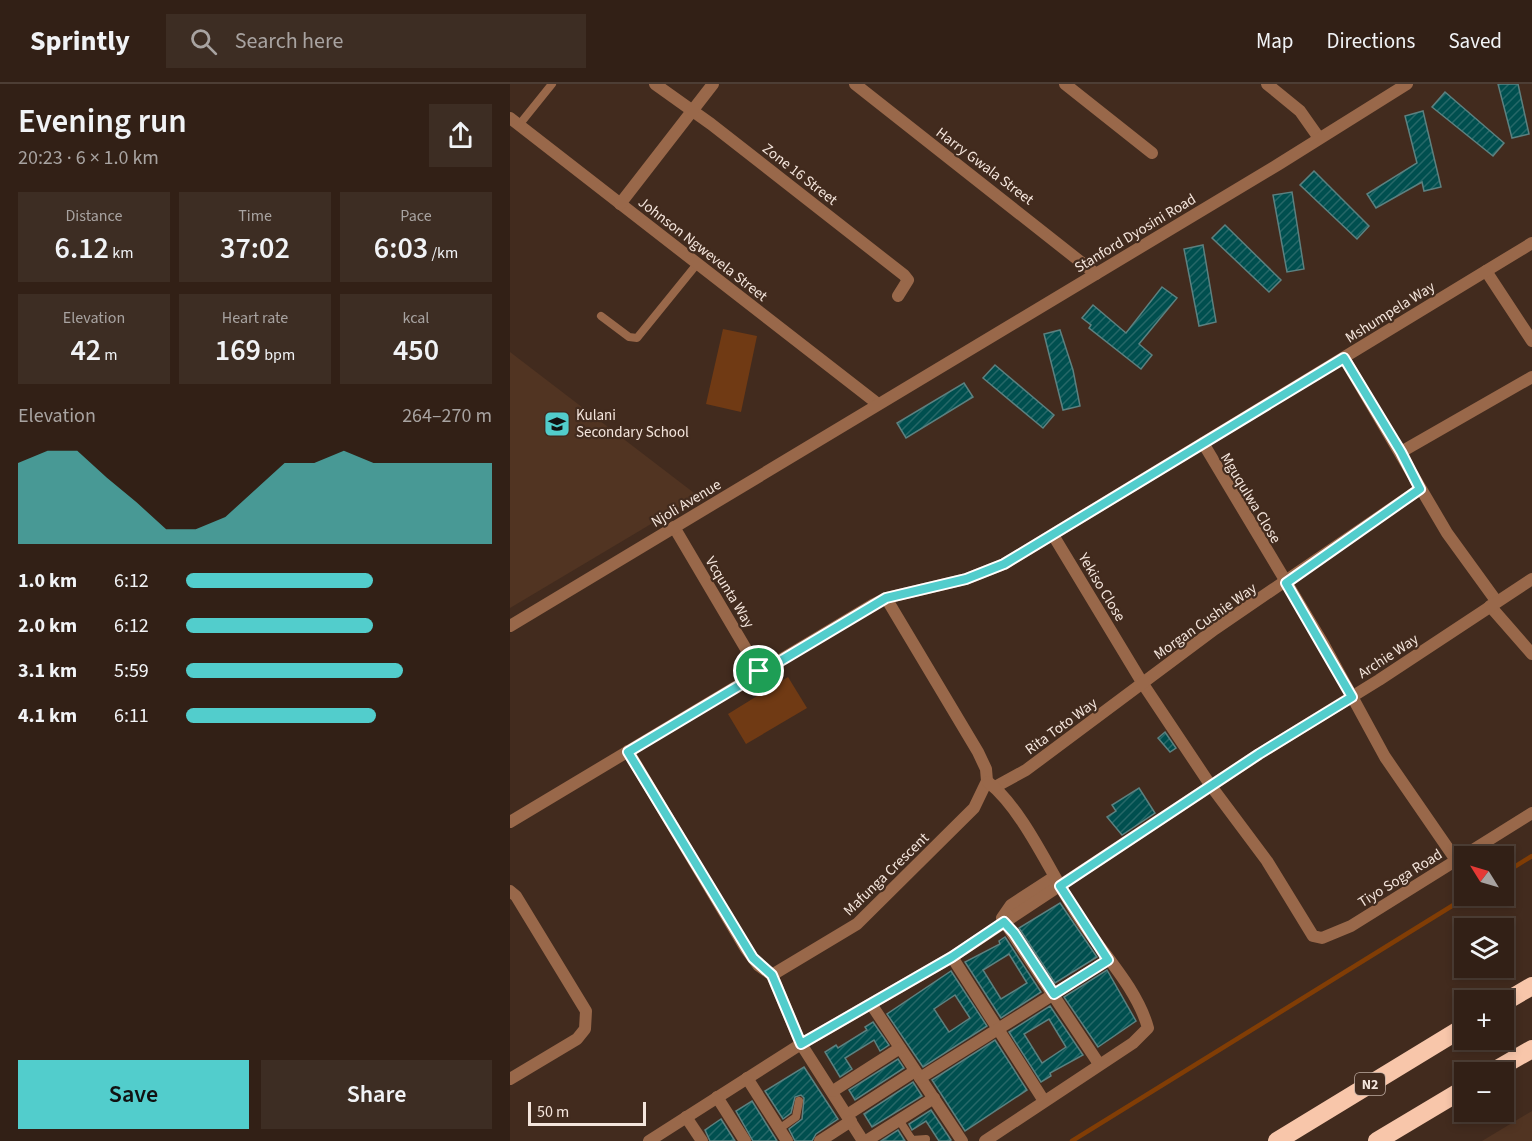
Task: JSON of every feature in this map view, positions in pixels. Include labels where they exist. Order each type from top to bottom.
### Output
[{"type":"highway","points":[[1514,997],[1532,986]]},
{"type":"highway","name":"N2","points":[[1276,1141],[1454,1033]]},
{"type":"highway","points":[[1509,1062],[1532,1049]]},
{"type":"highway","points":[[1377,1141],[1454,1095]]},
{"type":"street","name":"Zone 16 Street","points":[[655,84],[904,275],[908,280],[898,296]]},
{"type":"street","points":[[620,204],[713,84]]},
{"type":"street","name":"Harry Gwala Street","points":[[855,84],[1096,274]]},
{"type":"street","points":[[1065,84],[1152,153]]},
{"type":"street","points":[[1267,84],[1300,111],[1319,138]]},
{"type":"street","name":"Stanford Dyosini Road","points":[[878,404],[1407,84]]},
{"type":"street","name":"Johnson Ngwevela Street","points":[[515,121],[878,404]]},
{"type":"street","name":"Mshumpela Way","points":[[510,822],[759,671],[886,598],[984,574],[1053,535],[1532,243]]},
{"type":"street","points":[[1486,271],[1532,341]]},
{"type":"street","points":[[1344,358],[1461,555],[1493,604],[1532,654]]},
{"type":"street","points":[[1401,452],[1532,377]]},
{"type":"street","name":"Njoli Avenue","points":[[510,626],[878,404]]},
{"type":"street","name":"Mguqulwa Close","points":[[1203,443],[1392,769],[1454,857]]},
{"type":"street","name":"Morgan Cushie Way","points":[[1143,684],[1212,631],[1286,583],[1420,489]]},
{"type":"street","name":"Vcqunta Way","points":[[674,527],[759,671]]},
{"type":"street","name":"Yekiso Close","points":[[1053,535],[1143,684],[1211,786],[1267,861],[1311,933]]},
{"type":"street","name":"Archie Way","points":[[649,1141],[801,1044],[952,957],[1004,922],[1057,881],[1352,697],[1532,579]]},
{"type":"street","points":[[886,598],[978,752],[991,784],[1014,811],[1057,881],[1134,997],[1148,1028],[1145,1034],[1133,1043],[985,1141]]},
{"type":"street","name":"Rita Toto Way","points":[[991,784],[1026,770],[1143,684]]},
{"type":"street","points":[[628,752],[753,958],[772,975],[801,1044],[865,1141],[934,1098]]},
{"type":"street","name":"Mafunga Crescent","points":[[772,975],[857,924],[974,808],[991,784]]},
{"type":"street","name":"Tiyo Soga Road","points":[[1479,846],[1532,813]]},
{"type":"street","name":"Tiyo Soga Road","points":[[1311,933],[1322,938],[1352,926],[1454,861]]},
{"type":"street","points":[[510,891],[516,896],[571,985],[587,1016],[585,1029],[577,1039],[510,1079]]},
{"type":"street","points":[[1004,922],[1014,933],[1099,1064]]},
{"type":"street","points":[[952,957],[1044,1101]]},
{"type":"street","points":[[820,1141],[849,1118],[918,1074],[998,1029],[1108,960]]},
{"type":"street","points":[[871,1004],[962,1141]]},
{"type":"street","points":[[832,1091],[900,1048]]},
{"type":"street","points":[[747,1078],[787,1141]]},
{"type":"street","points":[[717,1097],[745,1141]]},
{"type":"street","points":[[686,1117],[702,1141]]},
{"type":"lane","points":[[515,121],[552,84]]},
{"type":"lane","points":[[602,316],[629,337],[637,338],[697,264]]},
{"type":"lane","points":[[779,1129],[796,1117],[799,1101]]},
{"type":"lane","points":[[899,1120],[912,1140],[926,1139]]},
{"type":"shaded area","points":[[723,329],[757,336],[741,412],[706,404]]},
{"type":"shaded area","name":"Kulani Secondary School","points":[[510,352],[698,496],[510,608]]},
{"type":"shaded area","points":[[788,677],[807,708],[746,744],[728,714]]},
{"type":"shaded area","points":[[1532,1111],[1532,1141],[1482,1141],[1514,1122]]},
{"type":"building","points":[[1498,84],[1518,84],[1529,134],[1512,138]]},
{"type":"building","points":[[1445,92],[1504,143],[1493,156],[1432,107]]},
{"type":"building","points":[[1423,111],[1441,187],[1424,191],[1422,182],[1376,208],[1367,194],[1417,163],[1405,116]]},
{"type":"building","points":[[1314,171],[1369,226],[1357,239],[1300,185]]},
{"type":"building","points":[[1292,192],[1304,269],[1287,272],[1273,195]]},
{"type":"building","points":[[1225,225],[1281,280],[1269,292],[1212,238]]},
{"type":"building","points":[[1203,245],[1216,322],[1199,326],[1184,249]]},
{"type":"building","points":[[1162,287],[1177,298],[1139,344],[1152,355],[1141,369],[1089,328],[1091,325],[1082,318],[1093,305],[1126,333]]},
{"type":"building","points":[[1060,330],[1073,370],[1080,406],[1063,410],[1044,334]]},
{"type":"building","points":[[995,365],[1054,415],[1043,428],[983,378]]},
{"type":"building","points":[[964,383],[973,397],[906,438],[897,423]]},
{"type":"building","points":[[1165,732],[1176,748],[1170,752],[1158,738]]},
{"type":"building","points":[[1139,788],[1155,813],[1122,835],[1107,817],[1116,811],[1112,805]]},
{"type":"building","points":[[1060,903],[1097,957],[1055,983],[1019,928]]},
{"type":"building","points":[[1005,937],[1041,992],[1001,1018],[965,962],[1000,944],[999,941]],"holes":[[[1009,954],[1027,983],[1001,999],[983,970]]]},
{"type":"building","points":[[1107,970],[1136,1021],[1098,1047],[1064,997]]},
{"type":"building","points":[[951,971],[987,1026],[923,1067],[887,1014]],"holes":[[[955,995],[970,1018],[949,1032],[934,1009]]]},
{"type":"building","points":[[1050,1006],[1083,1055],[1050,1073],[1051,1076],[1041,1082],[1009,1032]],"holes":[[[1049,1019],[1066,1047],[1042,1063],[1024,1034]]]},
{"type":"building","points":[[873,1022],[889,1045],[880,1051],[874,1040],[845,1058],[852,1069],[840,1077],[825,1052],[836,1045],[838,1048],[867,1030],[865,1027]]},
{"type":"building","points":[[995,1040],[1027,1090],[965,1131],[932,1080]]},
{"type":"building","points":[[898,1059],[904,1068],[855,1100],[849,1090]]},
{"type":"building","points":[[804,1067],[838,1119],[816,1134],[812,1141],[795,1141],[789,1129],[802,1119],[804,1098],[801,1095],[795,1097],[791,1113],[783,1119],[765,1091]]},
{"type":"building","points":[[913,1082],[922,1096],[872,1127],[864,1114]]},
{"type":"building","points":[[752,1101],[777,1141],[753,1141],[736,1111]]},
{"type":"building","points":[[931,1110],[951,1140],[939,1141],[926,1121],[912,1130],[909,1124]]},
{"type":"building","points":[[721,1119],[735,1141],[710,1141],[705,1130]]},
{"type":"building","points":[[898,1130],[905,1141],[881,1141]]},
{"type":"waterway","points":[[1514,867],[1532,856]]},
{"type":"waterway","points":[[1072,1141],[1454,905]]},
{"type":"place","name":"Kulani Secondary School","points":[[557,424]]},
{"type":"route","points":[[1344,358],[1401,452],[1420,489],[1286,583],[1324,645],[1352,697],[1259,754],[1060,886],[1108,960],[1054,994],[1011,928],[1004,922],[952,957],[801,1044],[772,975],[758,965],[753,958],[628,752],[759,671],[886,598],[984,574],[1004,564],[1344,358]]}]
